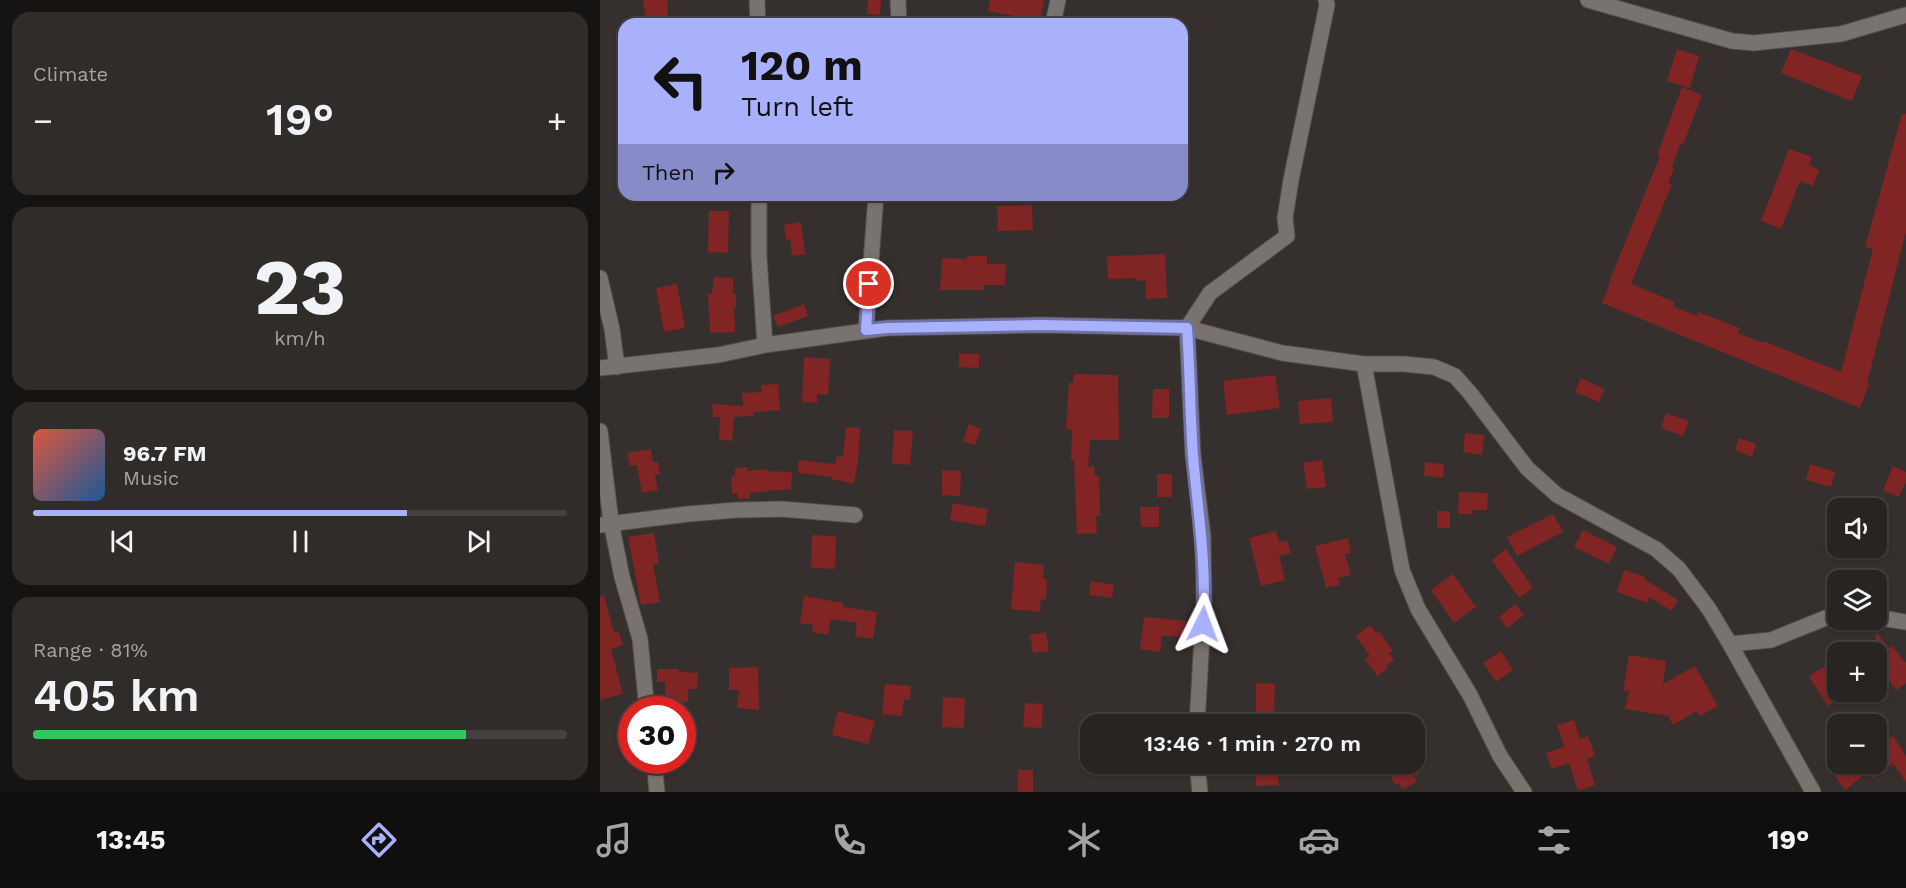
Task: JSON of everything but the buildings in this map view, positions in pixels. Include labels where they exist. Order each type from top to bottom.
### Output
[{"type":"street","points":[[757,0],[758,18]]},
{"type":"street","points":[[898,0],[898,18]]},
{"type":"street","points":[[1054,18],[1058,0]]},
{"type":"street","points":[[1198,714],[1204,601],[1203,537],[1193,455],[1187,328],[1210,293],[1287,237],[1285,218],[1291,180],[1327,5],[1326,0]]},
{"type":"street","points":[[1588,0],[1732,41],[1754,43],[1841,34],[1906,15]]},
{"type":"street","points":[[759,201],[759,257],[765,345]]},
{"type":"street","points":[[866,330],[876,201]]},
{"type":"street","points":[[600,278],[612,329],[616,367]]},
{"type":"street","points":[[600,369],[718,355],[765,345],[866,330],[1041,325],[1187,328],[1282,353],[1365,364],[1434,367],[1455,376],[1527,468],[1557,495],[1656,549],[1679,569],[1709,609],[1813,792]]},
{"type":"street","points":[[1365,364],[1402,570],[1418,609],[1470,694],[1500,756],[1524,792]]},
{"type":"street","points":[[600,431],[606,524],[640,639],[646,696]]},
{"type":"street","points":[[606,524],[737,510],[781,509],[855,515]]},
{"type":"street","points":[[1730,644],[1770,640],[1827,617]]},
{"type":"street","points":[[1887,619],[1906,622]]},
{"type":"street","points":[[655,774],[657,792]]},
{"type":"street","points":[[1198,774],[1200,792]]},
{"type":"route","points":[[869,284],[866,330],[1041,325],[1187,328],[1193,455],[1203,537],[1203,624]]}]
